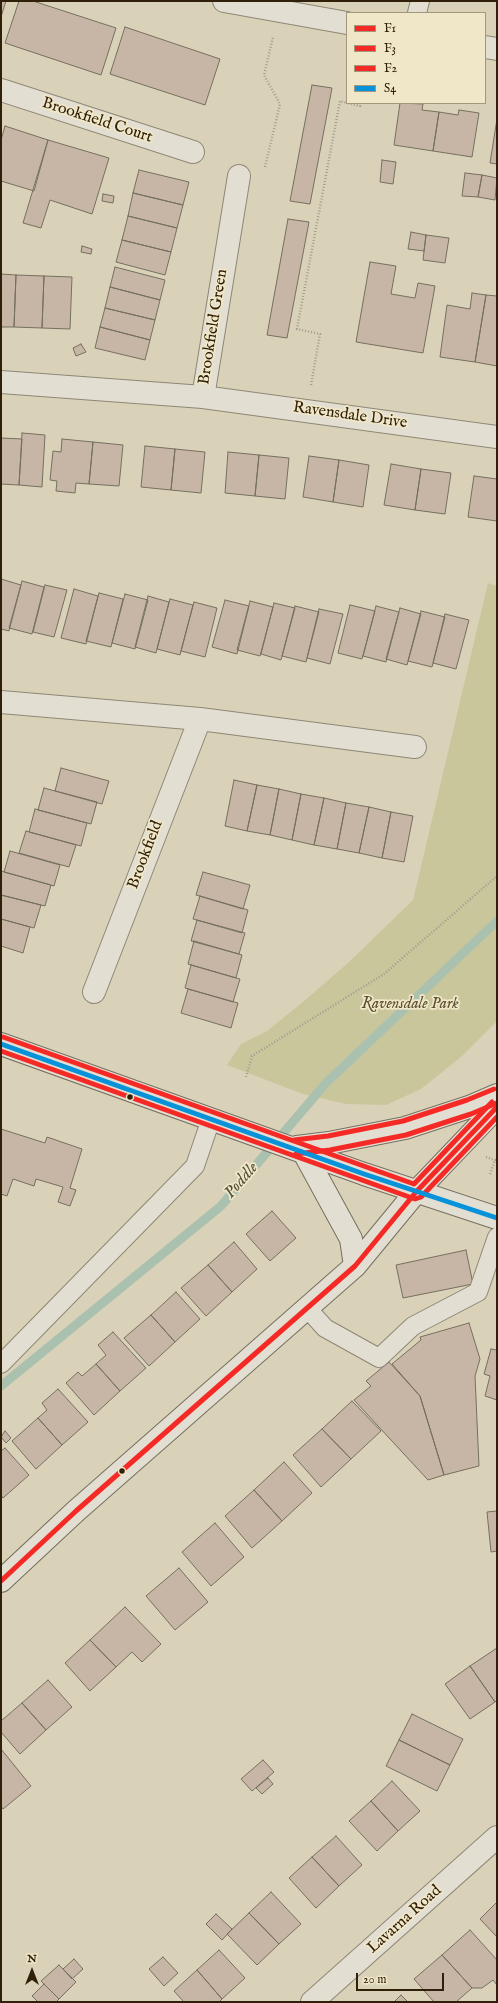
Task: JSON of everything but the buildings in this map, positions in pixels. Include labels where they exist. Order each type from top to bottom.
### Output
[{"type":"street","points":[[224,1],[346,23]]},
{"type":"street","points":[[486,47],[497,49]]},
{"type":"street","name":"Brookfield Court","points":[[1,90],[193,152]]},
{"type":"street","name":"Brookfield Green","points":[[1,382],[203,397],[239,176]]},
{"type":"street","name":"Ravensdale Drive","points":[[203,397],[497,437]]},
{"type":"street","points":[[1,702],[200,719],[415,747]]},
{"type":"street","name":"Brookfield","points":[[94,992],[200,719]]},
{"type":"street","points":[[1,1044],[416,1192],[497,1218]]},
{"type":"street","points":[[297,1149],[405,1128],[469,1107],[497,1095]]},
{"type":"street","points":[[1,1581],[76,1511],[355,1266],[416,1192],[497,1107]]},
{"type":"street","points":[[297,1149],[351,1238],[355,1266]]},
{"type":"street","name":"Lavarna Road","points":[[312,2002],[497,1837]]},
{"type":"lane","points":[[417,12],[420,1]]},
{"type":"lane","points":[[1,1364],[195,1166],[211,1119]]},
{"type":"lane","points":[[307,1308],[325,1328],[379,1358],[414,1326],[478,1292],[497,1237]]},
{"type":"path","points":[[239,176],[261,182],[280,104],[264,75],[274,33]]},
{"type":"path","points":[[311,388],[320,334],[296,330],[340,101],[346,103]]},
{"type":"path","points":[[351,104],[360,106],[360,104]]},
{"type":"path","points":[[246,1077],[252,1056],[384,974],[497,876]]},
{"type":"path","points":[[486,1157],[496,1160],[490,1174]]},
{"type":"green space","name":"Ravensdale Park","points":[[488,583],[497,586],[497,1021],[461,1057],[421,1089],[386,1105],[346,1104],[303,1094],[227,1065],[241,1044],[267,1031],[303,1002],[349,962],[413,900]]},
{"type":"waterway","name":"Poddle","points":[[1,1386],[221,1206],[326,1083],[497,921]]},
{"type":"transit line","name":"F2","points":[[3,1037],[414,1184],[492,1102]]},
{"type":"transit line","name":"S4","points":[[1,1044],[364,1174],[497,1218]]},
{"type":"transit line","name":"F3","points":[[1,1051],[415,1199],[421,1197],[497,1117]]},
{"type":"transit line","name":"F2","points":[[294,1140],[328,1136],[403,1121],[467,1100],[494,1089]]},
{"type":"transit line","name":"F3","points":[[296,1154],[330,1150],[406,1135],[471,1114],[497,1103]]},
{"type":"transit line","name":"F1","points":[[1,1581],[76,1511],[355,1266],[416,1192],[497,1107]]}]
